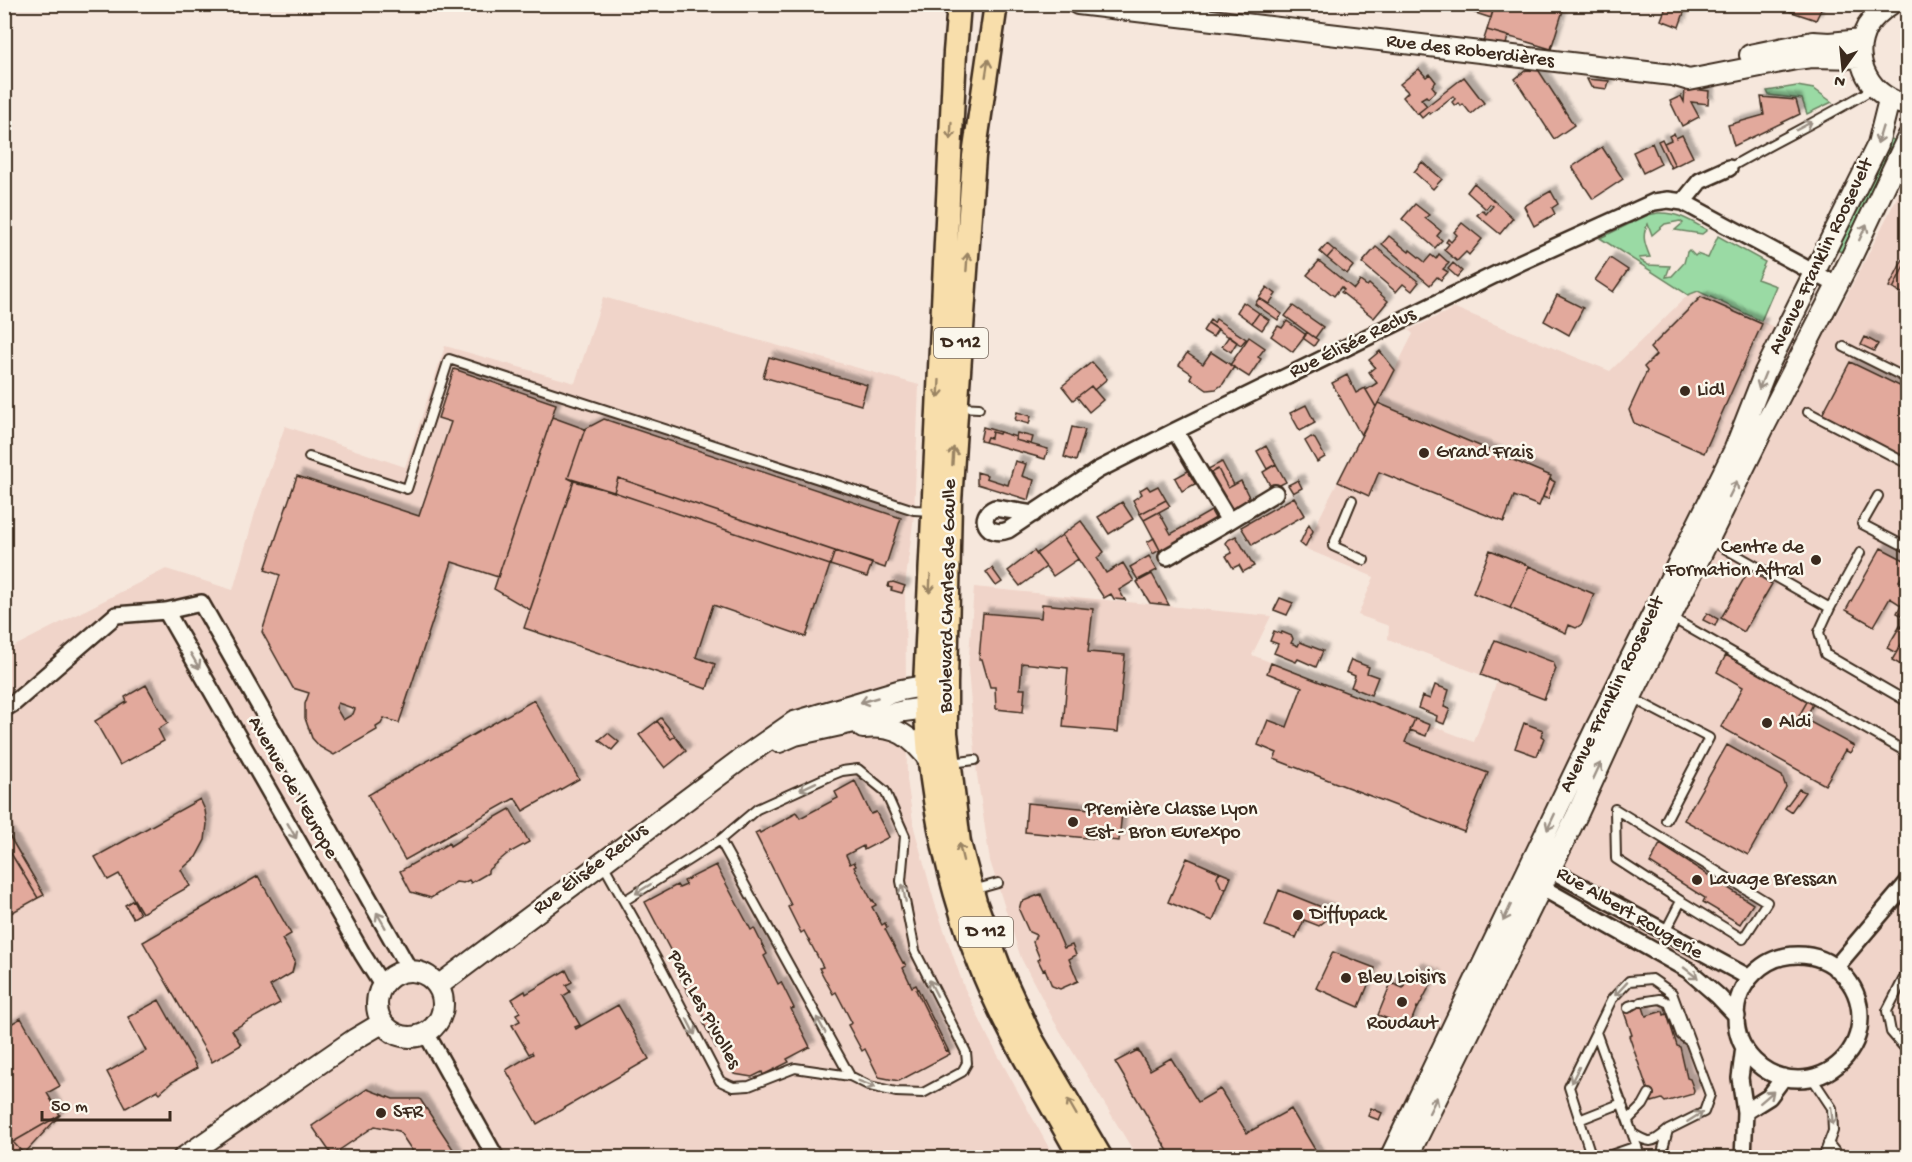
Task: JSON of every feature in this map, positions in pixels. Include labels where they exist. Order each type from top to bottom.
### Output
[{"type":"main road","name":"D 112","points":[[935,695],[933,512],[959,4]]},
{"type":"main road","name":"Boulevard Charles de Gaulle","points":[[996,4],[974,156],[935,695],[940,762],[971,890],[1003,977],[1031,1038],[1101,1158]]},
{"type":"main road","name":"Boulevard Charles de Gaulle","points":[[940,762],[934,801],[946,861],[976,957],[1000,1011],[1081,1158]]},
{"type":"street","name":"Rue des Roberdières","points":[[1078,4],[1672,75],[1686,68],[1813,42],[1861,49]]},
{"type":"street","points":[[1881,9],[1868,25],[1861,49],[1864,73],[1890,98]]},
{"type":"street","name":"Avenue Franklin Roosevelt","points":[[1390,1158],[1528,869],[1734,452],[1765,372],[1878,144],[1890,98]]},
{"type":"street","name":"Avenue Franklin Roosevelt","points":[[1407,1158],[1577,815],[1631,697],[1788,377],[1837,285],[1908,137]]},
{"type":"street","points":[[1683,202],[1700,181],[1729,168]]},
{"type":"street","name":"Rue Élisée Reclus","points":[[1033,514],[1098,470],[1175,431],[1520,263],[1654,202],[1668,200],[1683,202],[1837,285]]},
{"type":"street","points":[[1175,431],[1229,521]]},
{"type":"street","points":[[1167,557],[1275,493]]},
{"type":"street","points":[[1704,514],[1709,520],[1702,539],[1706,545]]},
{"type":"street","name":"Avenue de l'Europe","points":[[382,985],[166,611],[201,603],[410,971]]},
{"type":"street","points":[[4,710],[116,615],[166,611]]},
{"type":"street","name":"Rue Élisée Reclus","points":[[438,986],[602,862],[794,722],[901,690],[935,695]]},
{"type":"street","name":"Rue Élisée Reclus","points":[[745,756],[795,735],[935,695]]},
{"type":"street","name":"Rue Élisée Reclus","points":[[795,735],[876,727],[892,729],[904,734],[940,762]]},
{"type":"street","name":"Rue Albert Rougerie","points":[[1528,869],[1665,932],[1750,978]]},
{"type":"street","name":"Rue Albert Rougerie","points":[[1545,878],[1688,970],[1737,1016]]},
{"type":"street","points":[[1835,968],[1908,882]]},
{"type":"street","points":[[1801,956],[1819,959],[1835,968],[1849,981],[1857,998],[1860,1016],[1858,1035],[1850,1052],[1838,1065],[1812,1078],[1784,1077],[1761,1066],[1744,1047],[1738,1032],[1737,1016],[1740,996],[1750,978],[1766,965],[1783,957],[1801,956]]},
{"type":"street","points":[[410,971],[421,972],[431,978],[438,986],[443,1007],[441,1017],[435,1027],[426,1034],[407,1037],[389,1030],[382,1023],[376,1004],[382,985],[390,977],[399,972],[410,971]]},
{"type":"street","points":[[183,1158],[355,1039],[382,1023]]},
{"type":"street","points":[[426,1034],[496,1158]]},
{"type":"street","points":[[1743,1158],[1745,1112],[1740,1078],[1744,1047]]},
{"type":"street","points":[[1745,1112],[1769,1096],[1784,1077]]},
{"type":"lane","points":[[1729,168],[1774,142],[1843,108],[1890,98]]},
{"type":"lane","points":[[1844,347],[1908,379]]},
{"type":"lane","points":[[309,457],[407,489],[449,359],[914,510],[933,512]]},
{"type":"lane","points":[[957,407],[979,408]]},
{"type":"lane","points":[[1808,412],[1908,464]]},
{"type":"lane","points":[[1878,496],[1862,524],[1908,548]]},
{"type":"lane","points":[[1352,500],[1333,546],[1364,560]]},
{"type":"lane","points":[[1706,545],[1830,608]]},
{"type":"lane","points":[[1860,553],[1819,632],[1825,654],[1908,702]]},
{"type":"lane","points":[[1671,617],[1908,753]]},
{"type":"lane","points":[[1631,697],[1709,738],[1666,820]]},
{"type":"lane","points":[[940,762],[975,760]]},
{"type":"lane","name":"Parc Les Pivolles","points":[[602,862],[720,1081],[733,1087],[749,1086],[795,1068],[850,1076],[870,1086],[896,1092],[923,1093],[962,1072],[968,1062],[966,1052],[915,951],[901,881],[905,836],[885,791],[858,769],[842,771],[757,810],[720,840],[624,901]]},
{"type":"lane","points":[[1615,809],[1767,902],[1743,939],[1681,901],[1616,859],[1615,809]]},
{"type":"lane","points":[[720,840],[850,1076]]},
{"type":"lane","points":[[971,890],[998,883]]},
{"type":"lane","points":[[1665,932],[1681,901]]},
{"type":"lane","points":[[1903,1046],[1891,1032],[1887,1011],[1908,970]]},
{"type":"lane","points":[[1592,1158],[1569,1087],[1612,999],[1629,981],[1652,979],[1672,993],[1710,1095],[1704,1112],[1668,1130],[1656,1141],[1645,1142],[1632,1133]]},
{"type":"lane","points":[[1635,1005],[1660,999],[1669,1003],[1681,1035],[1690,1041]]},
{"type":"lane","points":[[1596,1032],[1641,1158]]},
{"type":"lane","points":[[1812,1078],[1832,1107],[1833,1131],[1823,1158]]},
{"type":"lane","points":[[1628,1120],[1643,1105],[1649,1094]]},
{"type":"lane","points":[[1579,1120],[1622,1103]]},
{"type":"lane","points":[[1663,1158],[1668,1130]]},
{"type":"lane","points":[[1828,1143],[1840,1158]]},
{"type":"lane","points":[[1602,1158],[1637,1146]]},
{"type":"shaded area","points":[[1907,178],[1907,1157],[1137,1157],[1054,1021],[1021,958],[990,861],[977,775],[968,669],[974,587],[1271,616],[1252,655],[1474,742],[1497,681],[1388,639],[1389,626],[1358,615],[1374,577],[1304,548],[1413,334],[1409,330],[1455,308],[1610,371],[1688,295],[1698,291],[1816,347],[1844,301]]},
{"type":"shaded area","points":[[603,297],[919,385],[914,515],[905,586],[907,779],[914,828],[935,904],[964,987],[989,1039],[1054,1157],[5,1158],[5,651],[166,569],[233,590],[255,513],[285,426],[405,467],[445,346],[575,383]]},
{"type":"green space","points":[[1797,86],[1814,89],[1832,102],[1807,114],[1802,99],[1769,95],[1767,91]]},
{"type":"green space","points":[[1888,138],[1900,142],[1847,254],[1832,248]]},
{"type":"green space","points":[[1658,213],[1678,216],[1707,230],[1702,234],[1675,230],[1683,223],[1680,221],[1665,224],[1652,235],[1648,224],[1644,236],[1650,257],[1639,258],[1640,260],[1648,265],[1670,266],[1666,277],[1672,276],[1684,263],[1689,250],[1695,256],[1697,254],[1708,258],[1718,236],[1765,262],[1757,279],[1776,286],[1761,321],[1698,291],[1688,295],[1600,238],[1648,215]]},
{"type":"building","points":[[1465,4],[1495,4],[1491,18],[1463,9]]},
{"type":"building","points":[[1495,4],[1565,4],[1551,49],[1487,30]]},
{"type":"building","points":[[1667,4],[1687,4],[1679,27],[1661,20]]},
{"type":"building","points":[[1782,4],[1823,5],[1816,20],[1780,8]]},
{"type":"building","points":[[1487,30],[1508,36],[1506,45],[1483,42]]},
{"type":"building","points":[[1419,69],[1426,77],[1430,74],[1436,82],[1432,86],[1436,91],[1428,98],[1426,96],[1421,99],[1427,106],[1417,114],[1403,97],[1408,92],[1400,84]]},
{"type":"building","points":[[1526,70],[1539,71],[1574,125],[1554,139],[1515,79]]},
{"type":"building","points":[[1464,77],[1484,103],[1471,114],[1463,104],[1461,106],[1459,103],[1455,106],[1452,102],[1455,99],[1453,96],[1422,118],[1418,113]]},
{"type":"building","points":[[1587,79],[1609,81],[1607,89],[1591,87]]},
{"type":"building","points":[[1685,88],[1709,91],[1708,104],[1691,102],[1699,117],[1682,126],[1670,101],[1681,96],[1684,102]]},
{"type":"building","points":[[1761,97],[1796,100],[1800,114],[1734,146],[1728,125],[1764,115]]},
{"type":"building","points":[[1674,133],[1676,138],[1682,135],[1693,157],[1675,166],[1664,143],[1671,140],[1669,136]]},
{"type":"building","points":[[1662,139],[1675,166],[1671,168],[1658,141]]},
{"type":"building","points":[[1652,143],[1661,164],[1643,173],[1633,152]]},
{"type":"building","points":[[1602,147],[1623,179],[1593,199],[1572,167]]},
{"type":"building","points":[[1422,162],[1442,179],[1433,189],[1414,172]]},
{"type":"building","points":[[1474,183],[1513,218],[1500,234],[1477,215],[1482,210],[1486,214],[1493,206],[1490,204],[1486,209],[1467,192]]},
{"type":"building","points":[[1551,191],[1558,204],[1552,208],[1555,214],[1534,226],[1524,206]]},
{"type":"building","points":[[1415,204],[1429,215],[1425,218],[1441,231],[1437,236],[1442,240],[1435,248],[1402,219]]},
{"type":"building","points":[[1462,223],[1482,239],[1469,255],[1466,252],[1457,261],[1444,250],[1449,244],[1446,242],[1448,239],[1451,242],[1457,235],[1454,232]]},
{"type":"building","points":[[1389,236],[1425,262],[1431,255],[1436,259],[1439,254],[1449,263],[1443,269],[1448,272],[1441,280],[1437,277],[1430,285],[1382,244]]},
{"type":"building","points":[[1327,244],[1334,250],[1327,258],[1320,252]]},
{"type":"building","points":[[1376,247],[1419,282],[1412,291],[1403,284],[1396,292],[1362,263]]},
{"type":"building","points":[[1908,249],[1908,257],[1893,289],[1889,287]]},
{"type":"building","points":[[1334,250],[1353,266],[1347,274],[1327,258]]},
{"type":"building","points":[[1908,257],[1908,296],[1893,289]]},
{"type":"building","points":[[1610,258],[1628,270],[1613,292],[1595,280]]},
{"type":"building","points":[[1319,261],[1354,289],[1360,281],[1367,286],[1369,284],[1388,301],[1374,318],[1341,292],[1344,290],[1341,287],[1334,296],[1307,275]]},
{"type":"building","points":[[1453,263],[1462,271],[1457,277],[1448,269]]},
{"type":"building","points":[[1267,287],[1276,294],[1269,304],[1259,298]]},
{"type":"building","points":[[1557,295],[1583,308],[1569,335],[1544,321]]},
{"type":"building","name":"Lidl","points":[[1701,297],[1762,324],[1704,453],[1634,423],[1629,410],[1647,371],[1644,367],[1656,355],[1650,348]]},
{"type":"building","points":[[1259,298],[1282,314],[1278,320],[1255,304]]},
{"type":"building","points":[[1243,302],[1259,313],[1252,323],[1237,312]]},
{"type":"building","points":[[1293,306],[1323,327],[1315,338],[1285,316]]},
{"type":"building","points":[[1259,313],[1269,320],[1262,330],[1252,323]]},
{"type":"building","points":[[1216,319],[1246,339],[1241,345],[1208,323],[1210,320],[1214,323]]},
{"type":"building","points":[[1287,321],[1306,335],[1293,352],[1271,336],[1278,326],[1282,328]]},
{"type":"building","points":[[1208,323],[1218,329],[1213,337],[1203,331]]},
{"type":"building","points":[[1307,332],[1318,340],[1314,346],[1303,338]]},
{"type":"building","points":[[1229,336],[1237,342],[1231,352],[1222,346]]},
{"type":"building","points":[[1249,337],[1265,348],[1258,357],[1261,359],[1249,377],[1230,365]]},
{"type":"building","points":[[1865,337],[1878,344],[1874,351],[1861,345]]},
{"type":"building","points":[[1380,351],[1395,370],[1376,407],[1366,390],[1377,383],[1369,372],[1375,367],[1369,360]]},
{"type":"building","points":[[1211,352],[1234,367],[1223,384],[1216,389],[1207,390],[1190,378],[1192,374],[1179,365],[1187,353],[1203,364]]},
{"type":"building","points":[[769,357],[867,385],[861,405],[763,377]]},
{"type":"building","points":[[1092,362],[1107,379],[1094,390],[1091,386],[1073,400],[1062,386]]},
{"type":"building","points":[[1850,362],[1908,390],[1908,445],[1902,456],[1822,415]]},
{"type":"building","points":[[454,369],[556,404],[498,577],[452,562],[399,723],[384,718],[376,727],[377,730],[334,755],[320,747],[312,738],[305,718],[305,704],[309,693],[293,688],[262,632],[280,575],[265,570],[297,476],[419,516],[451,422],[438,418]],"holes":[[[338,703],[355,709],[353,714],[343,720],[336,708]]]},
{"type":"building","points":[[1347,375],[1356,393],[1365,388],[1376,407],[1361,435],[1332,383]]},
{"type":"building","points":[[1091,386],[1103,400],[1089,412],[1077,397]]},
{"type":"building","name":"Grand Frais","points":[[1378,403],[1551,476],[1539,506],[1514,496],[1504,522],[1379,472],[1369,496],[1338,482]]},
{"type":"building","points":[[1306,405],[1315,423],[1300,431],[1290,413]]},
{"type":"building","points":[[1017,412],[1031,416],[1029,424],[1015,420]]},
{"type":"building","points":[[552,417],[585,429],[568,478],[574,481],[530,610],[494,589]]},
{"type":"building","points":[[604,419],[901,518],[885,568],[618,478],[614,492],[568,478],[585,429]]},
{"type":"building","points":[[983,427],[1000,432],[999,434],[992,432],[991,438],[987,437],[985,442],[980,441]]},
{"type":"building","points":[[1072,427],[1085,430],[1076,461],[1064,457]]},
{"type":"building","points":[[992,432],[999,434],[1000,432],[1016,437],[1015,440],[1048,449],[1045,459],[985,442],[987,437],[991,438]]},
{"type":"building","points":[[1017,433],[1033,437],[1031,444],[1015,440]]},
{"type":"building","points":[[1311,437],[1315,439],[1325,457],[1317,462],[1305,441]]},
{"type":"building","points":[[1266,446],[1276,464],[1267,469],[1257,451]]},
{"type":"building","points":[[1015,461],[1026,464],[1022,476],[1034,480],[1029,500],[977,484],[977,472],[987,475],[986,478],[1008,485]]},
{"type":"building","points":[[1222,462],[1234,485],[1228,488],[1218,469],[1210,473],[1208,469]]},
{"type":"building","points":[[1276,464],[1286,482],[1272,489],[1263,472]]},
{"type":"building","points":[[1218,469],[1228,488],[1241,481],[1251,501],[1233,511],[1210,473]]},
{"type":"building","points":[[1188,471],[1195,484],[1182,491],[1175,478]]},
{"type":"building","points":[[618,478],[835,551],[830,565],[614,492]]},
{"type":"building","points":[[1550,479],[1555,482],[1548,499],[1543,497]]},
{"type":"building","points":[[1298,480],[1302,488],[1293,493],[1288,485]]},
{"type":"building","points":[[574,481],[614,492],[830,565],[806,637],[713,605],[696,657],[715,664],[707,689],[524,628]]},
{"type":"building","points":[[1147,486],[1150,490],[1158,486],[1166,500],[1140,514],[1133,500],[1142,494],[1140,490]]},
{"type":"building","points":[[1294,497],[1305,515],[1252,545],[1241,527]]},
{"type":"building","points":[[1166,500],[1170,506],[1144,520],[1140,514]]},
{"type":"building","points":[[1122,502],[1133,519],[1109,534],[1098,517]]},
{"type":"building","points":[[1211,511],[1216,520],[1161,552],[1144,520],[1159,512],[1171,534]]},
{"type":"building","points":[[1081,521],[1104,552],[1097,558],[1106,573],[1123,563],[1134,581],[1119,590],[1125,600],[1114,599],[1111,594],[1104,598],[1062,535]]},
{"type":"building","points":[[1309,524],[1313,531],[1305,547],[1300,543]]},
{"type":"building","points":[[1062,535],[1078,559],[1053,576],[1036,554]]},
{"type":"building","points":[[1236,536],[1254,566],[1243,572],[1239,565],[1233,568],[1226,556],[1232,553],[1226,543]]},
{"type":"building","points":[[1154,538],[1160,550],[1153,554],[1147,542]]},
{"type":"building","points":[[1881,548],[1908,562],[1908,567],[1899,581],[1908,586],[1908,619],[1897,613],[1901,605],[1890,598],[1874,626],[1846,610]]},
{"type":"building","points":[[1490,550],[1529,566],[1510,608],[1473,593]]},
{"type":"building","points":[[835,551],[872,563],[867,577],[830,565]]},
{"type":"building","points":[[1034,551],[1046,567],[1020,586],[1008,571]]},
{"type":"building","points":[[1149,556],[1157,570],[1138,580],[1130,567]]},
{"type":"building","points":[[1529,566],[1594,594],[1582,624],[1576,628],[1569,625],[1566,633],[1510,608]]},
{"type":"building","points":[[992,568],[1002,582],[996,586],[986,572]]},
{"type":"building","points":[[1749,570],[1772,584],[1744,632],[1721,618]]},
{"type":"building","points":[[1152,574],[1169,605],[1150,603],[1137,582]]},
{"type":"building","points":[[889,583],[905,586],[902,593],[888,587]]},
{"type":"building","points":[[1280,598],[1293,603],[1287,615],[1274,610]]},
{"type":"building","points":[[1042,604],[1093,609],[1088,652],[1125,655],[1118,732],[1063,727],[1068,668],[1022,663],[1020,689],[1025,689],[1023,712],[996,709],[995,687],[990,687],[982,659],[979,659],[983,613],[1041,618]]},
{"type":"building","points":[[1707,613],[1718,619],[1715,626],[1703,620]]},
{"type":"building","points":[[1900,626],[1908,630],[1908,633],[1896,653],[1887,648]]},
{"type":"building","points":[[1274,631],[1292,636],[1291,643],[1298,646],[1300,642],[1323,651],[1316,667],[1298,659],[1296,662],[1274,653],[1278,644],[1270,641]]},
{"type":"building","points":[[1908,633],[1908,669],[1892,660]]},
{"type":"building","points":[[1495,640],[1553,662],[1556,669],[1544,699],[1481,675]]},
{"type":"building","name":"Aldi","points":[[1726,655],[1808,700],[1799,716],[1854,746],[1850,753],[1845,750],[1825,785],[1721,727],[1743,687],[1717,672]]},
{"type":"building","points":[[1351,660],[1369,667],[1367,673],[1378,677],[1371,695],[1351,687],[1355,676],[1346,672]]},
{"type":"building","points":[[1271,663],[1415,719],[1405,742],[1488,773],[1464,832],[1274,759],[1277,753],[1258,745],[1268,720],[1287,727],[1302,687],[1267,673]]},
{"type":"building","points":[[146,685],[168,723],[158,729],[164,741],[120,765],[95,721],[127,702],[125,697]]},
{"type":"building","points":[[1435,685],[1449,690],[1444,707],[1450,709],[1444,724],[1436,721],[1437,716],[1418,708],[1422,696],[1430,699]]},
{"type":"building","points":[[534,700],[579,779],[523,811],[515,798],[405,860],[368,795]]},
{"type":"building","points":[[1808,700],[1813,704],[1805,719],[1799,716]]},
{"type":"building","points":[[661,718],[675,736],[671,739],[657,721]]},
{"type":"building","points":[[1415,719],[1430,725],[1426,736],[1410,730]]},
{"type":"building","points":[[657,721],[671,739],[675,736],[686,751],[665,768],[639,735]]},
{"type":"building","points":[[1524,723],[1543,730],[1541,736],[1544,738],[1537,756],[1515,748]]},
{"type":"building","points":[[608,733],[619,742],[612,750],[599,740]]},
{"type":"building","points":[[1727,745],[1782,776],[1786,787],[1748,855],[1684,820]]},
{"type":"building","points":[[855,781],[871,814],[876,812],[889,837],[864,850],[863,846],[846,855],[850,864],[854,862],[856,866],[854,867],[876,905],[872,907],[882,925],[885,923],[887,928],[885,929],[906,966],[903,968],[912,987],[916,985],[918,989],[916,990],[946,1051],[948,1050],[950,1054],[899,1081],[879,1077],[865,1049],[862,1051],[848,1025],[852,1023],[836,992],[833,994],[819,968],[823,967],[804,931],[801,933],[788,907],[791,905],[755,833],[759,831],[760,833],[796,812],[800,818],[838,798],[835,792]]},
{"type":"building","points":[[1799,789],[1805,792],[1791,812],[1785,808]]},
{"type":"building","points":[[200,799],[205,810],[207,824],[205,840],[196,857],[181,870],[190,886],[142,913],[119,874],[108,880],[95,857]]},
{"type":"building","name":"Première Classe Lyon Est - Bron Eurexpo","points":[[1027,803],[1122,812],[1119,841],[1025,832]]},
{"type":"building","points":[[510,809],[529,842],[507,854],[488,870],[488,873],[471,883],[469,880],[463,883],[456,882],[431,898],[411,892],[400,871],[449,843],[450,846],[466,834]]},
{"type":"building","points":[[4,827],[44,895],[38,898],[4,842]]},
{"type":"building","points":[[4,842],[38,898],[4,917]]},
{"type":"building","name":"Lavage Bressan","points":[[1660,844],[1753,904],[1740,924],[1703,902],[1705,898],[1650,863]]},
{"type":"building","points":[[1187,858],[1219,872],[1217,877],[1221,887],[1226,889],[1213,921],[1168,902]]},
{"type":"building","points":[[716,865],[751,930],[754,928],[767,954],[764,956],[778,984],[781,982],[794,1008],[791,1009],[810,1047],[787,1059],[789,1062],[763,1075],[762,1072],[752,1077],[734,1074],[719,1046],[716,1048],[703,1022],[706,1021],[692,993],[689,995],[676,969],[679,967],[645,902],[677,885],[679,888],[686,885],[684,881]]},
{"type":"building","points":[[1219,872],[1231,877],[1226,889],[1221,887],[1217,877]]},
{"type":"building","points":[[258,876],[291,934],[282,939],[295,961],[292,973],[270,986],[280,1003],[232,1030],[241,1045],[212,1062],[143,942]]},
{"type":"building","name":"Diffupack","points":[[1279,890],[1329,910],[1325,921],[1319,926],[1304,920],[1296,938],[1265,926]]},
{"type":"building","points":[[1041,894],[1064,948],[1072,945],[1076,955],[1069,959],[1078,981],[1060,989],[1052,986],[1045,969],[1043,970],[1033,942],[1036,935],[1029,932],[1019,910],[1021,902]]},
{"type":"building","points":[[133,900],[140,914],[133,918],[125,905]]},
{"type":"building","name":"Bleu Loisirs","points":[[1333,952],[1375,968],[1359,1007],[1316,988]]},
{"type":"building","name":"Roudaut","points":[[1416,968],[1435,976],[1417,1007],[1409,1027],[1378,1015],[1391,983],[1403,988],[1407,978],[1413,977]]},
{"type":"building","points":[[566,970],[572,982],[566,985],[570,992],[563,996],[580,1025],[575,1027],[576,1029],[618,1005],[649,1059],[537,1124],[506,1070],[533,1054],[532,1052],[529,1054],[512,1025],[520,1021],[516,1014],[520,1012],[512,999],[525,991],[526,994]]},
{"type":"building","points":[[918,989],[948,1050],[946,1051],[916,990]]},
{"type":"building","points":[[159,1000],[197,1068],[172,1082],[160,1093],[157,1090],[126,1108],[107,1072],[146,1051],[128,1017]]},
{"type":"building","points":[[1641,1001],[1646,1016],[1663,1011],[1664,1015],[1667,1014],[1677,1046],[1680,1047],[1687,1078],[1690,1079],[1694,1090],[1693,1094],[1665,1102],[1662,1099],[1652,1102],[1629,1036],[1632,1035],[1624,1012]]},
{"type":"building","points":[[21,1018],[60,1086],[47,1093],[60,1115],[13,1142],[24,1154],[21,1158],[4,1158],[4,1028]]},
{"type":"building","points":[[1138,1050],[1150,1070],[1171,1058],[1198,1102],[1220,1089],[1247,1133],[1291,1109],[1320,1158],[1172,1158],[1115,1062]]},
{"type":"building","name":"SFR","points":[[367,1089],[393,1099],[420,1099],[459,1158],[417,1158],[399,1131],[375,1126],[332,1155],[312,1126]]},
{"type":"building","points":[[1371,1108],[1382,1113],[1379,1120],[1368,1116]]},
{"type":"building","points":[[60,1115],[24,1154],[13,1142]]},
{"type":"place","name":"Lidl","points":[[1685,391]]},
{"type":"place","name":"Grand Frais","points":[[1424,453]]},
{"type":"place","name":"Centre de Formation Aftral","points":[[1816,560]]},
{"type":"place","name":"Aldi","points":[[1767,723]]},
{"type":"place","name":"Première Classe Lyon Est - Bron Eurexpo","points":[[1073,822]]},
{"type":"place","name":"Lavage Bressan","points":[[1697,880]]},
{"type":"place","name":"Diffupack","points":[[1298,915]]},
{"type":"place","name":"Bleu Loisirs","points":[[1346,978]]},
{"type":"place","name":"Roudaut","points":[[1402,1002]]},
{"type":"place","name":"SFR","points":[[381,1113]]}]
